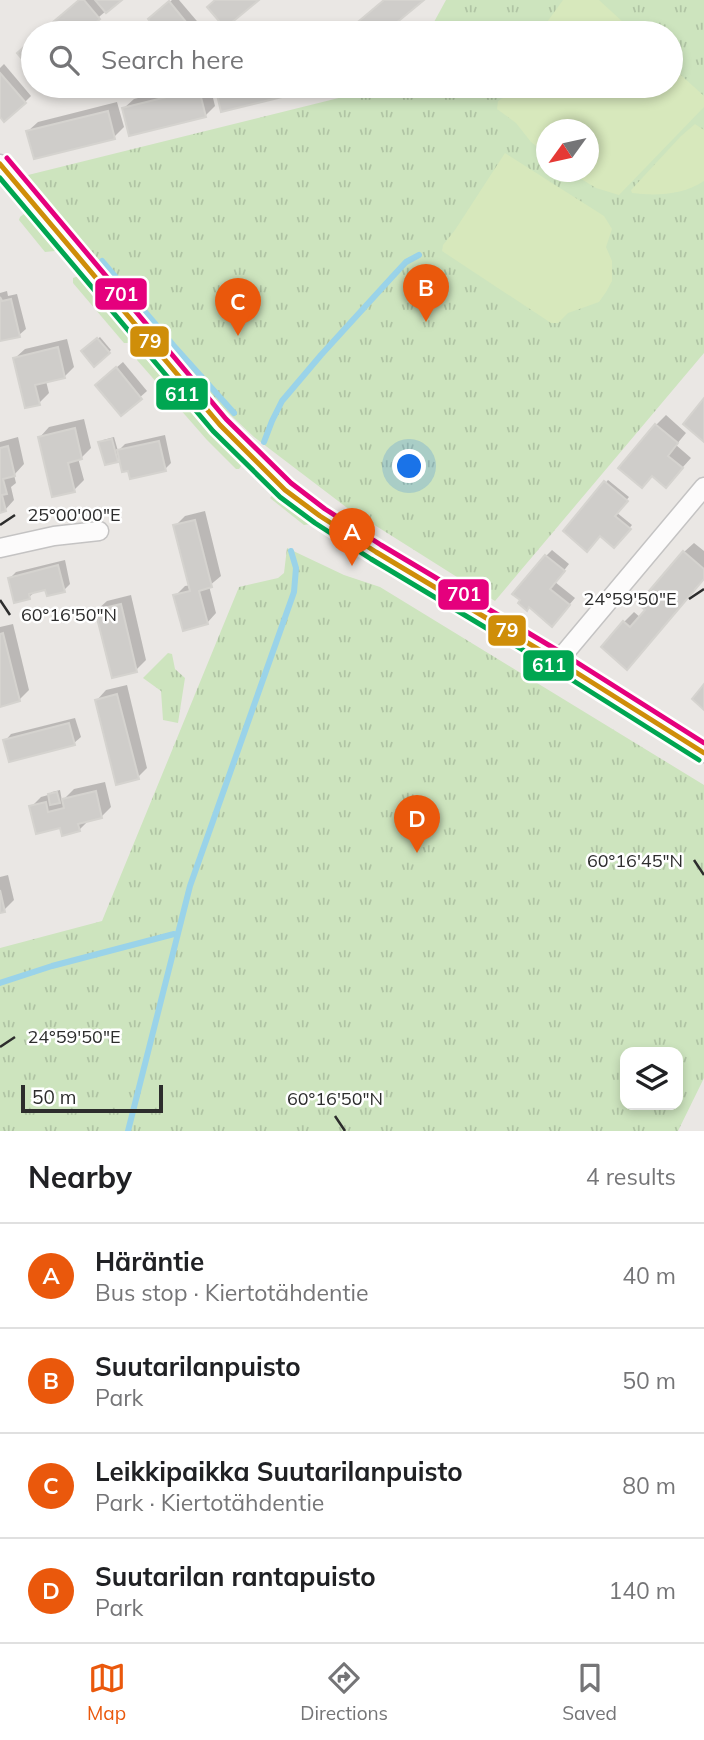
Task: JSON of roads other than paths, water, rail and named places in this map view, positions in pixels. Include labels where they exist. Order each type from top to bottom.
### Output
[{"type":"street","points":[[0,164],[220,425],[285,490],[376,552],[558,661],[704,753]]},
{"type":"street","points":[[558,661],[704,487]]},
{"type":"street","points":[[0,548],[54,536],[99,531]]},
{"type":"waterway","points":[[264,442],[282,401],[406,262],[419,255]]},
{"type":"waterway","points":[[102,261],[234,413]]},
{"type":"waterway","points":[[128,1131],[190,886],[294,592],[296,568],[291,551]]},
{"type":"waterway","points":[[0,983],[52,966],[174,934]]},
{"type":"place","name":"Suutarilanpuisto","points":[[426,322]]},
{"type":"place","name":"Leikkipaikka Suutarilanpuisto","points":[[238,336]]},
{"type":"place","name":"Häräntie","points":[[352,566]]},
{"type":"place","name":"Suutarilan rantapuisto","points":[[417,853]]}]
